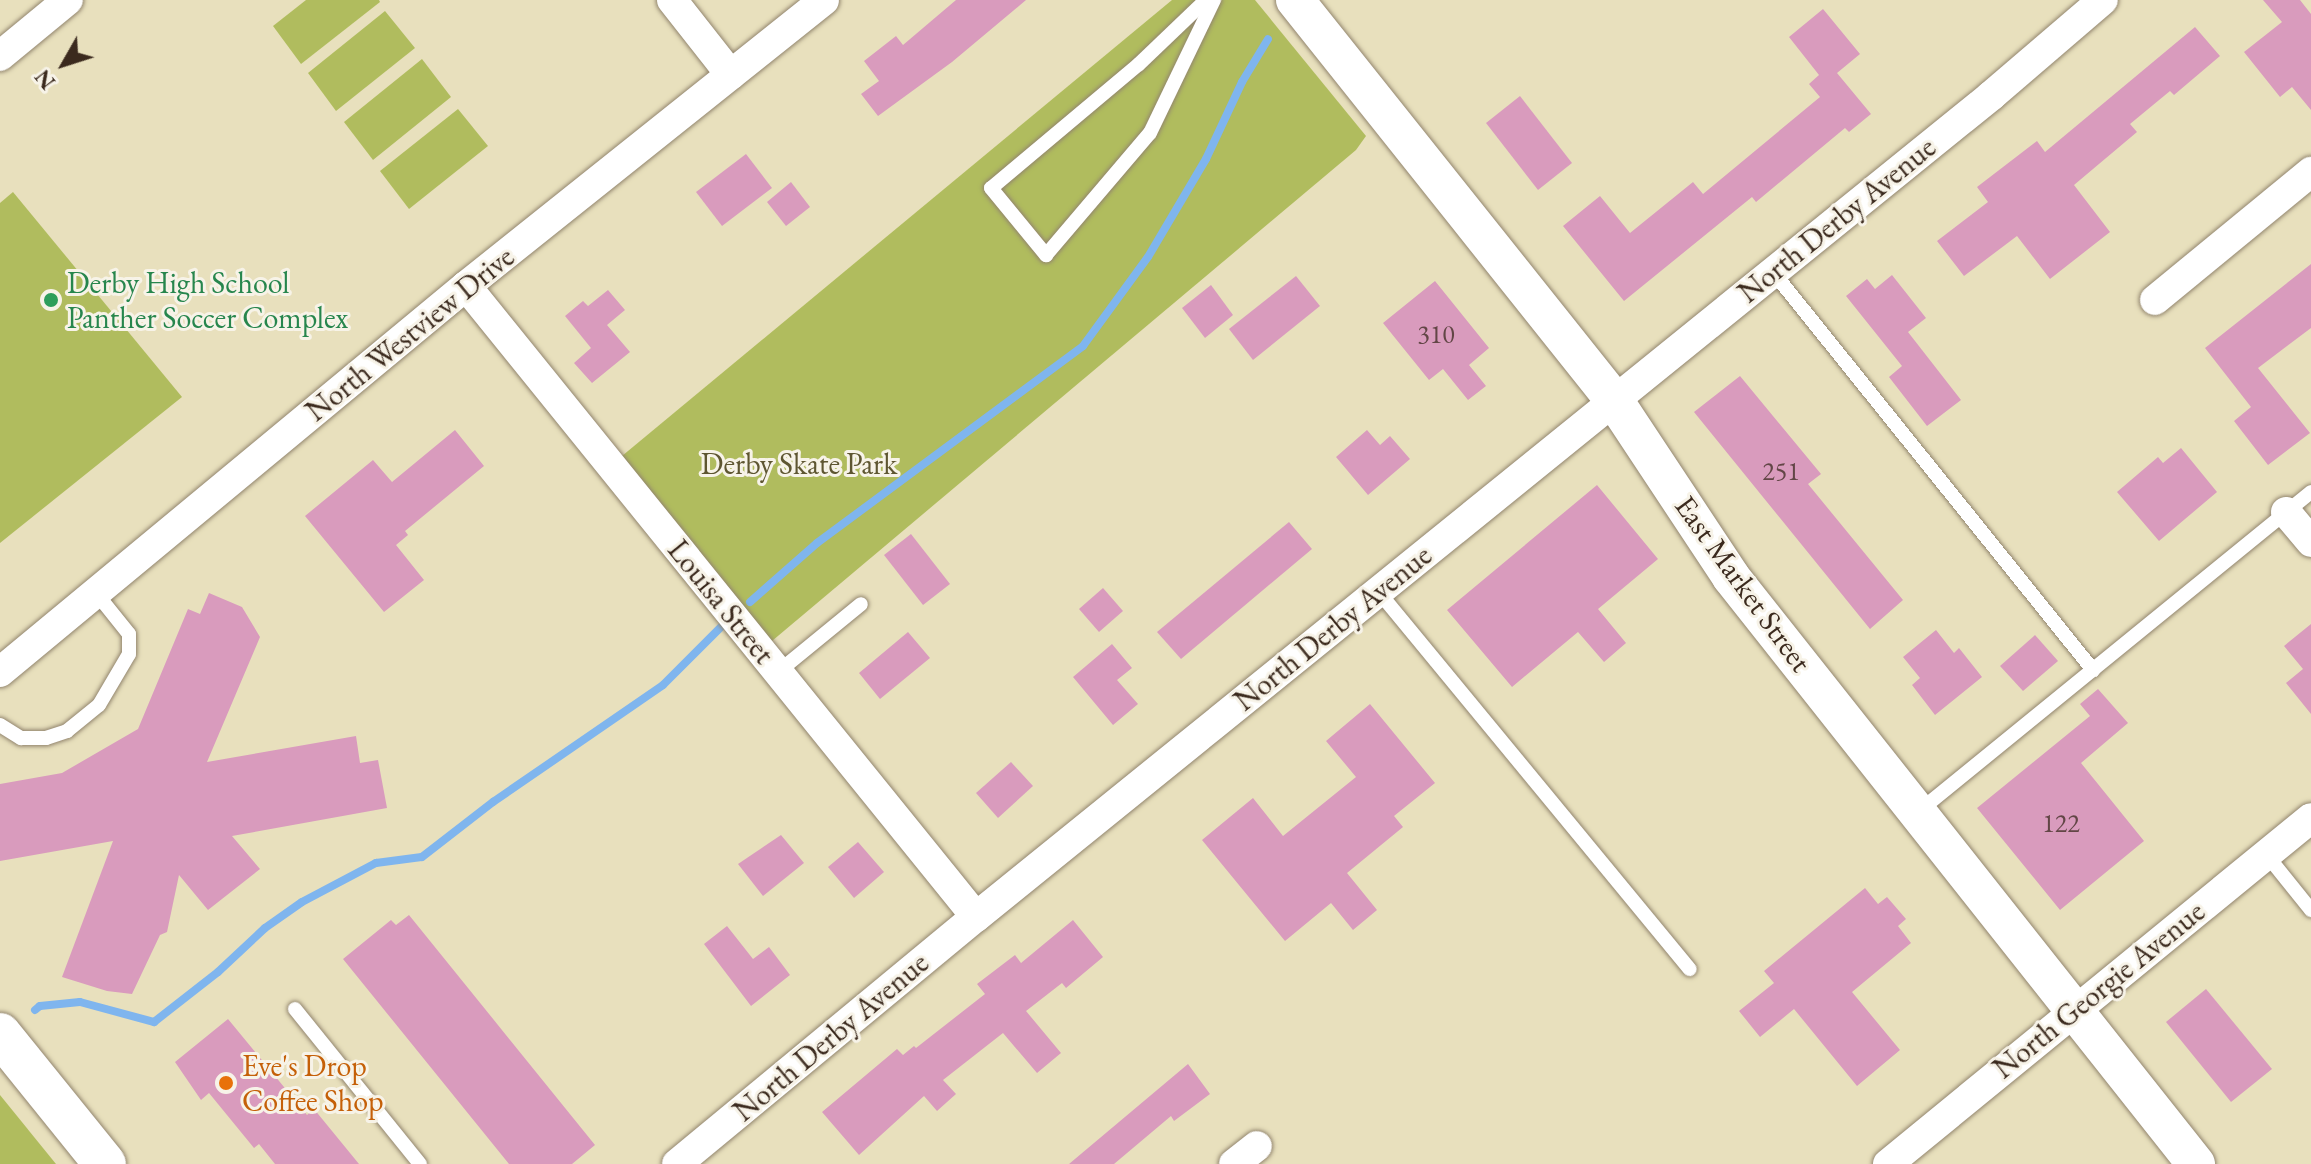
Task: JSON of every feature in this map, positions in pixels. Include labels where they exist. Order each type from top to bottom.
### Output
[{"type":"main road","points":[[0,1034],[105,1164]]},
{"type":"street","points":[[0,56],[68,0]]},
{"type":"street","points":[[672,0],[731,75]]},
{"type":"street","name":"North Westview Drive","points":[[0,672],[466,286],[824,0]]},
{"type":"street","name":"East Market Street","points":[[1295,0],[1614,400],[1731,577],[2196,1164]]},
{"type":"street","name":"North Derby Avenue","points":[[677,1164],[976,917],[1992,95],[2103,0]]},
{"type":"street","points":[[2155,300],[2311,172]]},
{"type":"street","name":"Louisa Street","points":[[466,286],[976,917]]},
{"type":"street","points":[[2286,512],[2311,542]]},
{"type":"street","name":"North Georgie Avenue","points":[[1894,1162],[2074,1010],[2311,818]]},
{"type":"lane","points":[[1206,0],[1139,64],[991,188],[1046,255],[1150,133],[1214,0]]},
{"type":"lane","points":[[1773,272],[2093,670]]},
{"type":"lane","points":[[1918,812],[2311,492]]},
{"type":"lane","points":[[1378,591],[1690,969]]},
{"type":"lane","points":[[0,725],[21,738],[46,738],[67,731],[99,705],[129,654],[129,634],[96,593]]},
{"type":"lane","points":[[778,672],[861,604]]},
{"type":"lane","points":[[2266,854],[2311,910]]},
{"type":"lane","points":[[295,1009],[420,1164]]},
{"type":"green space","points":[[306,0],[380,2],[301,64],[273,26]]},
{"type":"green space","name":"Derby Skate Park","points":[[1172,0],[1255,0],[1366,136],[1356,150],[772,641],[622,456]]},
{"type":"green space","points":[[385,11],[415,48],[336,111],[308,73]]},
{"type":"green space","points":[[422,59],[451,97],[373,160],[344,122]]},
{"type":"green space","points":[[458,109],[488,146],[409,209],[380,171]]},
{"type":"green space","name":"Derby High School Panther Soccer Complex","points":[[13,192],[182,397],[0,543],[0,203]]},
{"type":"green space","points":[[0,1095],[56,1164],[0,1164]]},
{"type":"building","points":[[956,0],[1026,0],[952,62],[878,116],[861,94],[879,81],[864,61],[896,36],[903,45]]},
{"type":"building","points":[[2263,0],[2300,0],[2311,14],[2311,110],[2292,87],[2280,97],[2244,52],[2282,22]]},
{"type":"building","points":[[1823,9],[1860,54],[1837,73],[1871,114],[1849,132],[1845,128],[1756,202],[1752,197],[1624,301],[1563,226],[1600,196],[1630,233],[1693,182],[1703,194],[1820,97],[1809,84],[1819,75],[1789,37]]},
{"type":"building","points":[[2195,27],[2220,56],[2174,95],[2170,91],[2130,124],[2137,132],[2074,185],[2110,232],[2050,279],[2017,236],[1964,276],[1937,241],[1988,202],[1977,187],[2037,141],[2045,152]]},
{"type":"building","points":[[1520,96],[1572,163],[1538,190],[1486,123]]},
{"type":"building","points":[[746,154],[772,188],[722,226],[696,192]]},
{"type":"building","points":[[791,182],[810,207],[786,226],[767,202]]},
{"type":"building","points":[[2311,264],[2311,328],[2258,368],[2310,433],[2268,465],[2234,421],[2251,407],[2205,348]]},
{"type":"building","points":[[1892,275],[1926,318],[1908,332],[1961,400],[1927,426],[1889,377],[1902,366],[1846,296],[1867,279],[1875,289]]},
{"type":"building","points":[[1296,276],[1320,306],[1253,360],[1229,329]]},
{"type":"building","points":[[1435,281],[1489,348],[1469,365],[1486,386],[1468,400],[1443,369],[1429,380],[1383,323]]},
{"type":"building","points":[[1211,285],[1233,315],[1205,338],[1182,308]]},
{"type":"building","points":[[608,290],[625,310],[607,325],[630,352],[592,383],[574,363],[591,348],[565,316],[583,301],[588,306]]},
{"type":"building","points":[[1740,376],[1821,474],[1808,484],[1903,600],[1870,629],[1694,412]]},
{"type":"building","points":[[455,430],[484,466],[405,531],[408,535],[396,545],[424,580],[384,612],[305,516],[373,460],[392,482]]},
{"type":"building","points":[[1367,430],[1380,445],[1390,436],[1410,459],[1368,495],[1336,457]]},
{"type":"building","points":[[2181,448],[2217,492],[2159,541],[2117,492],[2158,457],[2163,463]]},
{"type":"building","points":[[1597,485],[1658,559],[1598,609],[1626,643],[1604,662],[1578,632],[1512,687],[1447,610]]},
{"type":"building","points":[[1289,522],[1312,549],[1181,659],[1157,632]]},
{"type":"building","points":[[911,534],[950,584],[923,605],[884,555]]},
{"type":"building","points":[[1103,588],[1123,611],[1099,632],[1079,609]]},
{"type":"building","points":[[209,593],[242,607],[260,637],[207,762],[356,736],[360,763],[378,760],[387,808],[232,836],[260,869],[208,910],[179,875],[167,932],[160,935],[132,994],[107,991],[62,977],[113,841],[0,861],[0,784],[62,773],[138,729],[188,609],[200,614]]},
{"type":"building","points":[[2311,624],[2311,714],[2286,683],[2303,669],[2284,646]]},
{"type":"building","points":[[1936,630],[1954,653],[1959,648],[1982,677],[1935,715],[1912,685],[1920,678],[1903,657]]},
{"type":"building","points":[[908,632],[930,658],[880,699],[859,673]]},
{"type":"building","points":[[2035,635],[2058,661],[2023,691],[2000,666]]},
{"type":"building","points":[[1112,644],[1132,668],[1117,680],[1138,704],[1113,725],[1073,677]]},
{"type":"building","points":[[2098,689],[2128,723],[2081,763],[2144,841],[2060,910],[1977,808],[2090,716],[2080,704]]},
{"type":"building","points":[[1370,704],[1435,783],[1394,816],[1403,827],[1347,873],[1377,910],[1353,930],[1331,903],[1285,941],[1202,840],[1253,798],[1283,836],[1356,777],[1326,741]]},
{"type":"building","points":[[1011,762],[1033,786],[998,818],[976,793]]},
{"type":"building","points":[[781,835],[804,863],[763,896],[738,864]]},
{"type":"building","points":[[858,842],[884,872],[854,898],[828,867]]},
{"type":"building","points":[[1865,888],[1878,904],[1887,897],[1906,919],[1898,926],[1911,943],[1852,992],[1900,1050],[1857,1086],[1794,1009],[1760,1037],[1739,1011],[1774,983],[1764,971]]},
{"type":"building","points":[[409,915],[595,1145],[572,1164],[509,1164],[343,959],[391,920],[396,925]]},
{"type":"building","points":[[1073,920],[1103,957],[1066,988],[1062,983],[1026,1011],[1061,1053],[1037,1073],[1003,1033],[943,1080],[956,1094],[937,1111],[924,1096],[859,1155],[822,1112],[897,1049],[903,1055],[914,1046],[916,1048],[985,994],[977,984],[1015,955],[1021,963]]},
{"type":"building","points":[[727,926],[753,959],[769,947],[790,975],[751,1006],[704,944]]},
{"type":"building","points":[[2206,989],[2272,1069],[2231,1102],[2166,1022]]},
{"type":"building","points":[[228,1019],[307,1115],[314,1109],[359,1164],[275,1164],[259,1144],[254,1148],[209,1093],[201,1100],[175,1062]]},
{"type":"building","points":[[1188,1064],[1210,1094],[1174,1121],[1171,1116],[1114,1164],[1069,1164]]},
{"type":"waterway","points":[[750,602],[817,543],[1083,346],[1148,257],[1206,159],[1242,82],[1268,39]]},
{"type":"waterway","points":[[35,1010],[40,1006],[80,1002],[154,1022],[218,972],[265,928],[302,902],[376,863],[422,857],[493,802],[663,685],[723,625]]},
{"type":"place","name":"Derby High School Panther Soccer Complex","points":[[51,300]]},
{"type":"place","name":"Eve's Drop Coffee Shop","points":[[226,1083]]}]
